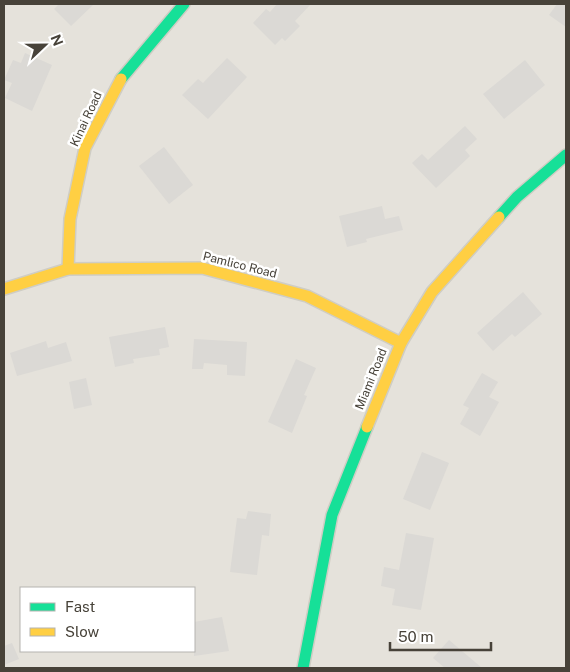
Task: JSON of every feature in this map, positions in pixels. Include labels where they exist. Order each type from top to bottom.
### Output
[{"type":"street","name":"Kinai Road","points":[[68,269],[70,219],[85,148],[118,82],[184,4]]},
{"type":"street","name":"Miami Road","points":[[302,668],[332,515],[401,343],[432,292],[517,197],[566,154]]},
{"type":"street","name":"Pamlico Road","points":[[4,289],[68,269],[202,268],[307,296],[401,343]]},
{"type":"shaded area","points":[[4,4],[566,4],[566,668],[4,668]]},
{"type":"building","points":[[59,4],[94,4],[71,26],[54,9]]},
{"type":"building","points":[[277,4],[311,4],[295,21],[300,26],[285,41],[282,38],[275,45],[253,23],[266,9],[270,12]]},
{"type":"building","points":[[557,4],[566,4],[566,27],[549,15]]},
{"type":"building","points":[[25,53],[52,65],[32,111],[5,98],[12,83],[4,80],[13,60],[21,63]]},
{"type":"building","points":[[227,58],[247,77],[208,119],[182,95],[198,79],[203,83]]},
{"type":"building","points":[[525,60],[545,85],[504,119],[483,94]]},
{"type":"building","points":[[465,126],[477,139],[465,150],[470,156],[436,188],[412,163],[422,154],[428,160]]},
{"type":"building","points":[[164,147],[193,185],[169,204],[139,166]]},
{"type":"building","points":[[382,206],[385,219],[399,216],[403,230],[366,239],[367,242],[347,247],[339,216]]},
{"type":"building","points":[[523,292],[542,314],[515,337],[512,334],[493,351],[477,333]]},
{"type":"building","points":[[165,327],[169,347],[159,349],[160,355],[133,359],[134,363],[115,367],[109,337]]},
{"type":"building","points":[[194,339],[247,342],[245,376],[227,375],[227,365],[204,363],[203,369],[192,369]]},
{"type":"building","points":[[46,341],[48,348],[66,342],[72,361],[17,376],[10,353]]},
{"type":"building","points":[[296,359],[316,368],[304,395],[307,396],[292,433],[268,422]]},
{"type":"building","points":[[482,373],[498,382],[489,397],[499,402],[480,436],[460,424],[469,408],[463,405]]},
{"type":"building","points":[[86,378],[92,405],[74,409],[69,382]]},
{"type":"building","points":[[422,452],[449,463],[430,510],[403,499]]},
{"type":"building","points":[[248,511],[271,514],[269,536],[262,535],[257,575],[230,572],[237,518],[246,519]]},
{"type":"building","points":[[406,533],[434,538],[421,610],[392,605],[395,589],[381,586],[384,567],[399,570]]},
{"type":"building","points":[[222,617],[229,651],[194,656],[195,622]]},
{"type":"building","points":[[449,640],[482,668],[445,668],[433,658]]},
{"type":"building","points":[[12,643],[19,659],[4,665],[4,646]]},
{"type":"traffic: fast","points":[[121,79],[184,4]]},
{"type":"traffic: fast","points":[[499,217],[517,197],[566,155]]},
{"type":"traffic: fast","points":[[303,668],[332,515],[367,427]]},
{"type":"traffic: slow","points":[[68,269],[70,219],[85,148],[121,79]]},
{"type":"traffic: slow","points":[[367,427],[401,343],[432,292],[499,217]]},
{"type":"traffic: slow","points":[[4,289],[68,269],[202,268],[307,296],[401,343]]}]
